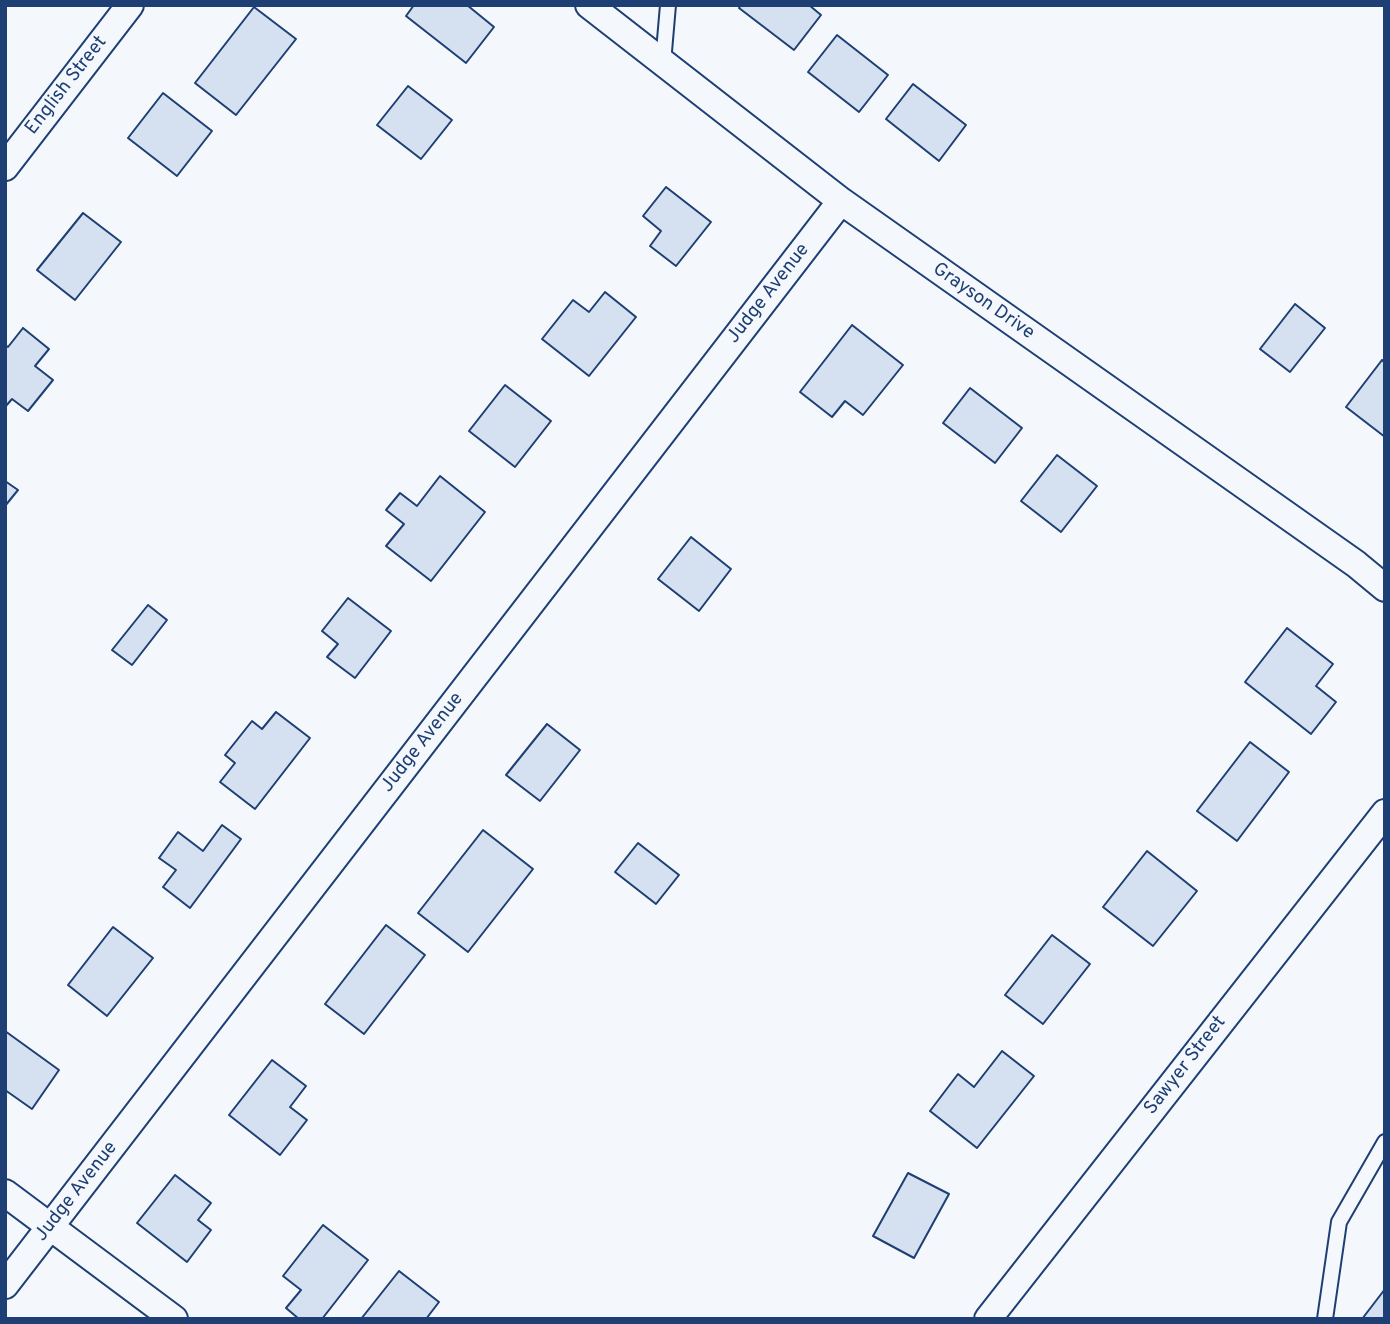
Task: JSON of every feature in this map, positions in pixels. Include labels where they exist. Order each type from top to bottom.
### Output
[{"type":"street","name":"English Street","points":[[5,167],[130,5]]},
{"type":"street","name":"Grayson Drive","points":[[589,5],[841,201],[1385,588]]},
{"type":"street","name":"Judge Avenue","points":[[5,1285],[841,201]]},
{"type":"street","name":"Sawyer Street","points":[[988,1319],[1385,813]]},
{"type":"street","points":[[5,1192],[174,1319]]},
{"type":"lane","points":[[663,63],[668,5]]},
{"type":"lane","points":[[1325,1319],[1339,1222],[1385,1142]]},
{"type":"building","points":[[414,5],[467,5],[494,27],[466,63],[406,16]]},
{"type":"building","points":[[741,5],[809,5],[821,15],[794,50],[739,8]]},
{"type":"building","points":[[254,7],[296,39],[236,115],[195,83]]},
{"type":"building","points":[[837,35],[888,75],[859,112],[808,72]]},
{"type":"building","points":[[913,84],[966,125],[939,161],[886,119]]},
{"type":"building","points":[[408,86],[452,120],[421,159],[377,125]]},
{"type":"building","points":[[163,93],[212,131],[177,176],[128,138]]},
{"type":"building","points":[[666,187],[711,222],[676,266],[650,246],[661,231],[643,216]]},
{"type":"building","points":[[83,213],[121,242],[75,300],[37,270]]},
{"type":"building","points":[[605,292],[636,317],[589,376],[542,339],[573,300],[589,312]]},
{"type":"building","points":[[1295,304],[1325,328],[1290,372],[1260,349]]},
{"type":"building","points":[[852,325],[903,365],[863,415],[845,401],[832,417],[800,392]]},
{"type":"building","points":[[23,328],[49,349],[35,366],[53,380],[28,411],[12,399],[5,407],[5,345],[8,347]]},
{"type":"building","points":[[1382,360],[1385,363],[1385,437],[1346,407]]},
{"type":"building","points":[[505,385],[551,421],[515,467],[469,431]]},
{"type":"building","points":[[970,388],[1022,428],[995,463],[943,423]]},
{"type":"building","points":[[1057,455],[1097,486],[1061,532],[1021,501]]},
{"type":"building","points":[[440,476],[485,512],[431,581],[386,546],[404,524],[386,510],[400,493],[417,506]]},
{"type":"building","points":[[5,481],[18,490],[5,506]]},
{"type":"building","points":[[691,537],[731,569],[699,611],[658,579]]},
{"type":"building","points":[[348,598],[391,631],[355,678],[327,657],[338,644],[322,631]]},
{"type":"building","points":[[148,605],[167,620],[132,665],[112,650]]},
{"type":"building","points":[[1287,628],[1333,664],[1316,686],[1336,702],[1311,734],[1245,682]]},
{"type":"building","points":[[276,712],[310,738],[255,809],[220,782],[235,763],[225,755],[252,721],[262,729]]},
{"type":"building","points":[[547,724],[580,750],[540,801],[506,775]]},
{"type":"building","points":[[1250,742],[1289,772],[1237,841],[1197,811]]},
{"type":"building","points":[[222,825],[241,839],[190,908],[163,887],[176,870],[159,858],[178,832],[203,851]]},
{"type":"building","points":[[483,830],[533,869],[468,952],[418,913]]},
{"type":"building","points":[[638,843],[679,875],[656,904],[615,872]]},
{"type":"building","points":[[1147,851],[1197,891],[1153,946],[1103,907]]},
{"type":"building","points":[[386,925],[425,955],[364,1034],[325,1004]]},
{"type":"building","points":[[113,927],[153,958],[107,1016],[68,985]]},
{"type":"building","points":[[1052,935],[1090,964],[1043,1024],[1005,995]]},
{"type":"building","points":[[5,1031],[59,1070],[32,1109],[5,1090]]},
{"type":"building","points":[[1002,1051],[1034,1076],[977,1148],[930,1111],[958,1074],[974,1087]]},
{"type":"building","points":[[272,1060],[306,1086],[290,1107],[307,1120],[280,1155],[229,1115]]},
{"type":"building","points":[[908,1173],[949,1194],[914,1258],[873,1236]]},
{"type":"building","points":[[175,1175],[211,1203],[198,1220],[211,1230],[187,1262],[137,1223]]},
{"type":"building","points":[[323,1225],[368,1260],[322,1319],[299,1319],[286,1308],[301,1290],[283,1276]]},
{"type":"building","points":[[399,1271],[439,1302],[426,1319],[361,1319]]},
{"type":"building","points":[[1385,1289],[1385,1319],[1362,1319]]}]
